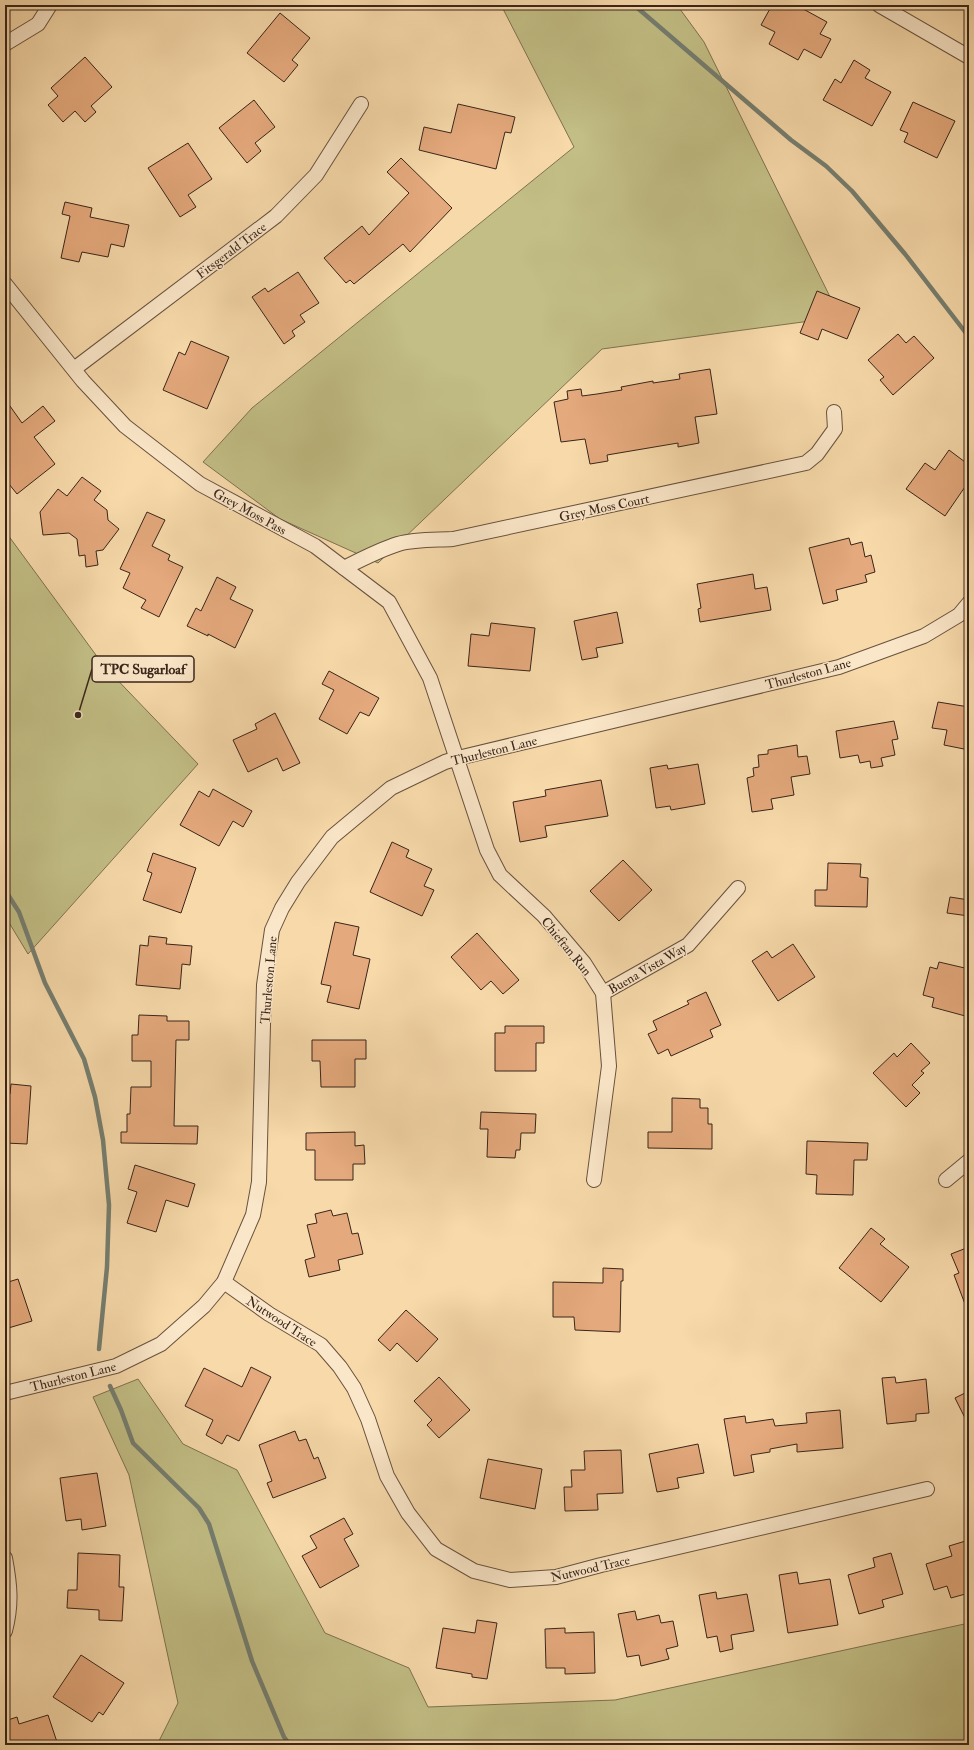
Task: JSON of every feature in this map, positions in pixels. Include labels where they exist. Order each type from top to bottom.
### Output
[{"type":"street","points":[[5,44],[38,24],[50,5]]},
{"type":"street","points":[[879,5],[969,57]]},
{"type":"street","name":"Fitsgerald Trace","points":[[74,369],[276,216],[316,175],[361,104]]},
{"type":"street","name":"Grey Moss Pass","points":[[5,284],[74,369],[125,426],[200,484],[315,546],[389,602],[430,678],[458,758]]},
{"type":"street","name":"Grey Moss Court","points":[[344,568],[398,544],[416,541],[453,539],[806,463],[817,454],[835,429],[834,412]]},
{"type":"street","name":"Thurleston Lane","points":[[5,1393],[116,1366],[161,1344],[204,1306],[224,1282],[253,1215],[259,1182],[264,985],[272,930],[282,908],[298,882],[332,837],[391,788],[445,762],[458,758],[839,667],[924,636],[959,615],[969,603]]},
{"type":"street","name":"Chieftan Run","points":[[458,758],[487,850],[500,875],[544,916],[584,963],[603,993],[608,1066],[594,1180]]},
{"type":"street","name":"Buena Vista Way","points":[[603,993],[688,945],[738,888]]},
{"type":"street","points":[[946,1180],[969,1161]]},
{"type":"street","name":"Nutwood Trace","points":[[224,1282],[269,1314],[321,1345],[340,1367],[354,1388],[365,1412],[387,1476],[408,1513],[436,1549],[474,1571],[510,1580],[556,1577],[601,1565],[927,1489]]},
{"type":"street","points":[[5,1558],[10,1580],[10,1612],[5,1631]]},
{"type":"shaded area","points":[[501,5],[677,5],[704,42],[840,317],[602,349],[378,563],[280,519],[203,462],[252,408],[574,147]]},
{"type":"shaded area","points":[[5,531],[104,666],[198,764],[28,954],[5,916]]},
{"type":"shaded area","points":[[138,1379],[183,1444],[237,1470],[325,1633],[409,1668],[428,1707],[615,1700],[969,1623],[969,1745],[157,1745],[178,1703],[129,1475],[93,1397]]},
{"type":"building","points":[[772,5],[796,5],[827,22],[820,34],[831,39],[821,58],[804,49],[798,60],[769,44],[775,32],[761,25]]},
{"type":"building","points":[[280,13],[310,38],[292,60],[298,65],[284,82],[247,53]]},
{"type":"building","points":[[85,57],[112,87],[91,106],[96,112],[85,122],[75,111],[63,122],[48,105],[58,96],[51,88]]},
{"type":"building","points":[[854,60],[870,70],[865,78],[891,92],[872,126],[823,100],[835,79],[841,83]]},
{"type":"building","points":[[254,100],[275,127],[255,143],[261,151],[247,163],[219,128]]},
{"type":"building","points":[[913,102],[955,121],[937,158],[904,142],[908,133],[900,130]]},
{"type":"building","points":[[458,104],[515,117],[511,133],[505,132],[496,169],[419,150],[424,127],[451,133]]},
{"type":"building","points":[[188,143],[212,179],[188,195],[196,207],[180,217],[148,168]]},
{"type":"building","points":[[401,158],[452,208],[410,252],[403,244],[354,284],[350,280],[346,283],[324,258],[362,226],[369,235],[409,193],[387,172]]},
{"type":"building","points":[[65,202],[92,208],[90,217],[129,225],[124,247],[111,244],[108,257],[82,252],[79,262],[61,258],[70,216],[62,214]]},
{"type":"building","points":[[298,272],[319,303],[300,315],[305,322],[292,331],[295,336],[284,344],[252,297],[265,288],[268,292]]},
{"type":"building","points":[[817,291],[860,308],[847,339],[822,329],[818,340],[800,333]]},
{"type":"building","points":[[898,334],[906,343],[914,336],[934,358],[893,395],[880,380],[884,377],[868,360]]},
{"type":"building","points":[[191,341],[229,357],[207,409],[163,390],[179,352],[185,355]]},
{"type":"building","points":[[710,369],[717,414],[695,417],[699,443],[678,447],[678,443],[607,455],[608,461],[590,464],[585,439],[561,442],[554,402],[568,399],[567,391],[581,389],[582,396],[597,394],[622,390],[621,387],[653,381],[653,383],[680,379],[679,374]]},
{"type":"building","points":[[5,399],[22,423],[43,406],[55,421],[34,437],[55,464],[17,494],[5,479]]},
{"type":"building","points":[[949,450],[969,465],[969,481],[945,516],[906,489],[925,463],[935,470]]},
{"type":"building","points":[[82,477],[101,491],[94,500],[107,510],[108,520],[119,529],[103,550],[96,551],[98,565],[86,567],[85,555],[79,556],[77,539],[69,533],[43,535],[40,512],[58,489],[67,496]]},
{"type":"building","points":[[147,512],[165,520],[152,546],[170,555],[168,560],[183,567],[159,617],[141,608],[146,600],[123,588],[130,573],[120,569]]},
{"type":"building","points":[[849,538],[851,545],[862,542],[865,557],[871,555],[875,572],[865,575],[867,582],[836,590],[838,600],[823,604],[809,548]]},
{"type":"building","points":[[753,574],[755,589],[767,587],[771,610],[700,622],[698,609],[701,608],[697,584]]},
{"type":"building","points":[[217,577],[236,587],[230,599],[253,610],[235,648],[208,634],[208,636],[187,626],[196,608],[201,611]]},
{"type":"building","points":[[617,612],[623,643],[596,648],[598,657],[582,660],[574,621]]},
{"type":"building","points":[[491,623],[535,628],[530,671],[468,666],[471,634],[489,636]]},
{"type":"building","points":[[329,671],[379,698],[369,716],[360,712],[347,734],[319,719],[334,690],[322,684]]},
{"type":"building","points":[[938,702],[969,707],[969,750],[944,745],[947,730],[932,728]]},
{"type":"building","points":[[275,713],[300,763],[283,771],[277,758],[248,772],[233,740],[257,729],[255,724]]},
{"type":"building","points":[[894,721],[898,739],[892,740],[895,755],[881,758],[883,766],[871,768],[870,761],[860,763],[858,755],[840,758],[836,731]]},
{"type":"building","points":[[797,745],[798,757],[807,756],[810,774],[791,777],[794,795],[771,799],[773,809],[752,812],[747,778],[754,776],[753,768],[759,767],[758,755],[768,754],[768,750]]},
{"type":"building","points":[[698,764],[705,804],[671,810],[670,806],[656,808],[650,768],[667,765],[668,769]]},
{"type":"building","points":[[601,780],[608,816],[545,826],[547,837],[520,842],[513,802],[546,796],[545,790]]},
{"type":"building","points":[[213,789],[252,811],[243,827],[233,821],[219,846],[180,825],[199,791],[209,797]]},
{"type":"building","points":[[392,842],[409,850],[406,857],[432,869],[424,886],[434,890],[422,916],[370,892]]},
{"type":"building","points":[[153,853],[196,868],[181,913],[143,900],[152,873],[147,871]]},
{"type":"building","points":[[623,860],[652,890],[619,921],[590,891]]},
{"type":"building","points":[[828,863],[861,864],[860,877],[868,878],[867,907],[815,906],[815,890],[827,890]]},
{"type":"building","points":[[950,897],[969,900],[969,916],[947,913]]},
{"type":"building","points":[[335,922],[359,927],[353,955],[370,959],[359,1009],[327,1002],[331,986],[321,984]]},
{"type":"building","points":[[477,933],[519,980],[503,994],[491,981],[481,990],[451,957]]},
{"type":"building","points":[[149,936],[167,938],[166,944],[192,946],[190,965],[182,964],[180,989],[136,985],[140,945],[148,946]]},
{"type":"building","points":[[793,944],[815,977],[778,1001],[752,961],[767,951],[772,958]]},
{"type":"building","points":[[939,962],[969,969],[969,1017],[932,1007],[934,998],[923,995],[930,967],[937,969]]},
{"type":"building","points":[[706,992],[721,1025],[710,1030],[713,1037],[671,1056],[668,1049],[658,1054],[648,1034],[657,1030],[653,1021],[689,1004],[687,1001]]},
{"type":"building","points":[[139,1015],[167,1016],[167,1021],[189,1021],[189,1040],[176,1040],[174,1126],[198,1126],[197,1144],[121,1143],[121,1132],[127,1132],[127,1114],[130,1114],[131,1087],[151,1087],[151,1061],[132,1061],[132,1035],[138,1035]]},
{"type":"building","points":[[505,1026],[544,1026],[544,1043],[536,1043],[536,1071],[495,1071],[495,1033],[505,1033]]},
{"type":"building","points":[[312,1040],[366,1040],[366,1059],[355,1059],[355,1087],[321,1087],[320,1061],[312,1061]]},
{"type":"building","points":[[911,1043],[930,1063],[921,1071],[924,1073],[912,1085],[920,1093],[906,1107],[873,1073],[894,1053],[897,1057]]},
{"type":"building","points":[[11,1084],[31,1086],[27,1144],[5,1143],[5,1094],[10,1094]]},
{"type":"building","points":[[672,1098],[700,1099],[700,1108],[708,1108],[708,1124],[712,1124],[712,1149],[648,1148],[648,1132],[672,1132]]},
{"type":"building","points":[[481,1112],[536,1114],[535,1133],[521,1133],[520,1150],[516,1150],[515,1158],[487,1157],[488,1129],[480,1129]]},
{"type":"building","points":[[355,1132],[355,1146],[364,1145],[365,1164],[353,1164],[353,1180],[315,1180],[315,1150],[306,1150],[306,1133]]},
{"type":"building","points":[[807,1141],[868,1143],[867,1160],[854,1160],[853,1195],[816,1194],[817,1175],[806,1174]]},
{"type":"building","points":[[135,1165],[195,1184],[188,1207],[166,1200],[156,1232],[127,1223],[137,1192],[128,1189]]},
{"type":"building","points":[[331,1210],[333,1216],[347,1213],[352,1234],[358,1233],[363,1254],[338,1260],[340,1270],[309,1277],[305,1260],[315,1257],[307,1225],[317,1223],[315,1214]]},
{"type":"building","points":[[871,1228],[885,1239],[880,1244],[909,1267],[881,1302],[839,1268]]},
{"type":"building","points":[[969,1247],[968,1312],[954,1275],[959,1273],[951,1254]]},
{"type":"building","points":[[603,1268],[623,1269],[623,1281],[621,1281],[620,1332],[575,1330],[574,1317],[553,1317],[553,1282],[603,1283]]},
{"type":"building","points":[[18,1279],[32,1321],[5,1329],[5,1283]]},
{"type":"building","points":[[406,1310],[438,1339],[417,1362],[397,1343],[390,1351],[378,1340]]},
{"type":"building","points":[[251,1367],[271,1377],[239,1441],[227,1435],[222,1444],[206,1435],[213,1420],[185,1406],[204,1368],[242,1387]]},
{"type":"building","points":[[439,1377],[470,1410],[439,1438],[427,1425],[432,1420],[414,1401]]},
{"type":"building","points":[[895,1377],[896,1383],[926,1379],[929,1413],[916,1414],[916,1421],[887,1424],[882,1378]]},
{"type":"building","points":[[969,1391],[969,1426],[955,1398]]},
{"type":"building","points":[[840,1410],[843,1448],[797,1452],[797,1444],[770,1449],[770,1452],[751,1455],[754,1472],[734,1476],[724,1419],[745,1416],[746,1423],[773,1419],[775,1426],[807,1423],[806,1413]]},
{"type":"building","points":[[295,1431],[299,1441],[306,1439],[314,1459],[318,1457],[326,1478],[273,1498],[267,1483],[272,1481],[259,1445]]},
{"type":"building","points":[[698,1444],[704,1473],[677,1478],[679,1488],[657,1492],[649,1454]]},
{"type":"building","points":[[621,1450],[623,1493],[597,1494],[598,1510],[565,1511],[564,1487],[572,1487],[571,1470],[585,1470],[584,1451]]},
{"type":"building","points":[[488,1459],[542,1469],[535,1509],[480,1498]]},
{"type":"building","points":[[97,1473],[106,1526],[82,1530],[81,1519],[66,1521],[60,1478]]},
{"type":"building","points":[[344,1518],[353,1534],[344,1539],[359,1566],[320,1588],[302,1556],[317,1548],[310,1536]]},
{"type":"building","points":[[969,1540],[969,1593],[951,1598],[947,1586],[934,1590],[926,1564],[952,1556],[949,1546]]},
{"type":"building","points":[[78,1553],[120,1555],[119,1587],[124,1587],[122,1621],[99,1620],[99,1610],[67,1608],[68,1590],[77,1590]]},
{"type":"building","points":[[891,1553],[903,1594],[882,1600],[884,1607],[859,1614],[848,1575],[875,1567],[873,1558]]},
{"type":"building","points":[[797,1572],[799,1584],[830,1579],[838,1625],[788,1633],[779,1575]]},
{"type":"building","points":[[716,1592],[717,1599],[747,1594],[754,1631],[731,1635],[733,1649],[720,1652],[717,1636],[707,1638],[699,1595]]},
{"type":"building","points":[[635,1611],[637,1620],[659,1615],[661,1623],[673,1621],[678,1646],[666,1649],[669,1659],[641,1666],[639,1655],[627,1657],[618,1614]]},
{"type":"building","points":[[477,1620],[497,1623],[487,1679],[472,1677],[472,1674],[436,1668],[443,1628],[475,1633]]},
{"type":"building","points":[[565,1628],[565,1633],[594,1632],[595,1673],[565,1674],[565,1668],[546,1668],[545,1629]]},
{"type":"building","points":[[81,1655],[124,1683],[103,1715],[99,1712],[92,1722],[53,1697]]},
{"type":"building","points":[[48,1715],[58,1745],[5,1745],[5,1721],[17,1717],[19,1724]]},
{"type":"waterway","points":[[634,5],[791,140],[826,166],[852,191],[905,254],[969,337]]},
{"type":"waterway","points":[[5,890],[19,912],[45,983],[84,1059],[95,1097],[103,1140],[109,1205],[107,1267],[99,1349]]},
{"type":"waterway","points":[[110,1386],[121,1410],[133,1443],[199,1508],[209,1524],[252,1661],[284,1737],[290,1745]]},
{"type":"place","name":"TPC Sugarloaf","points":[[78,715]]}]
